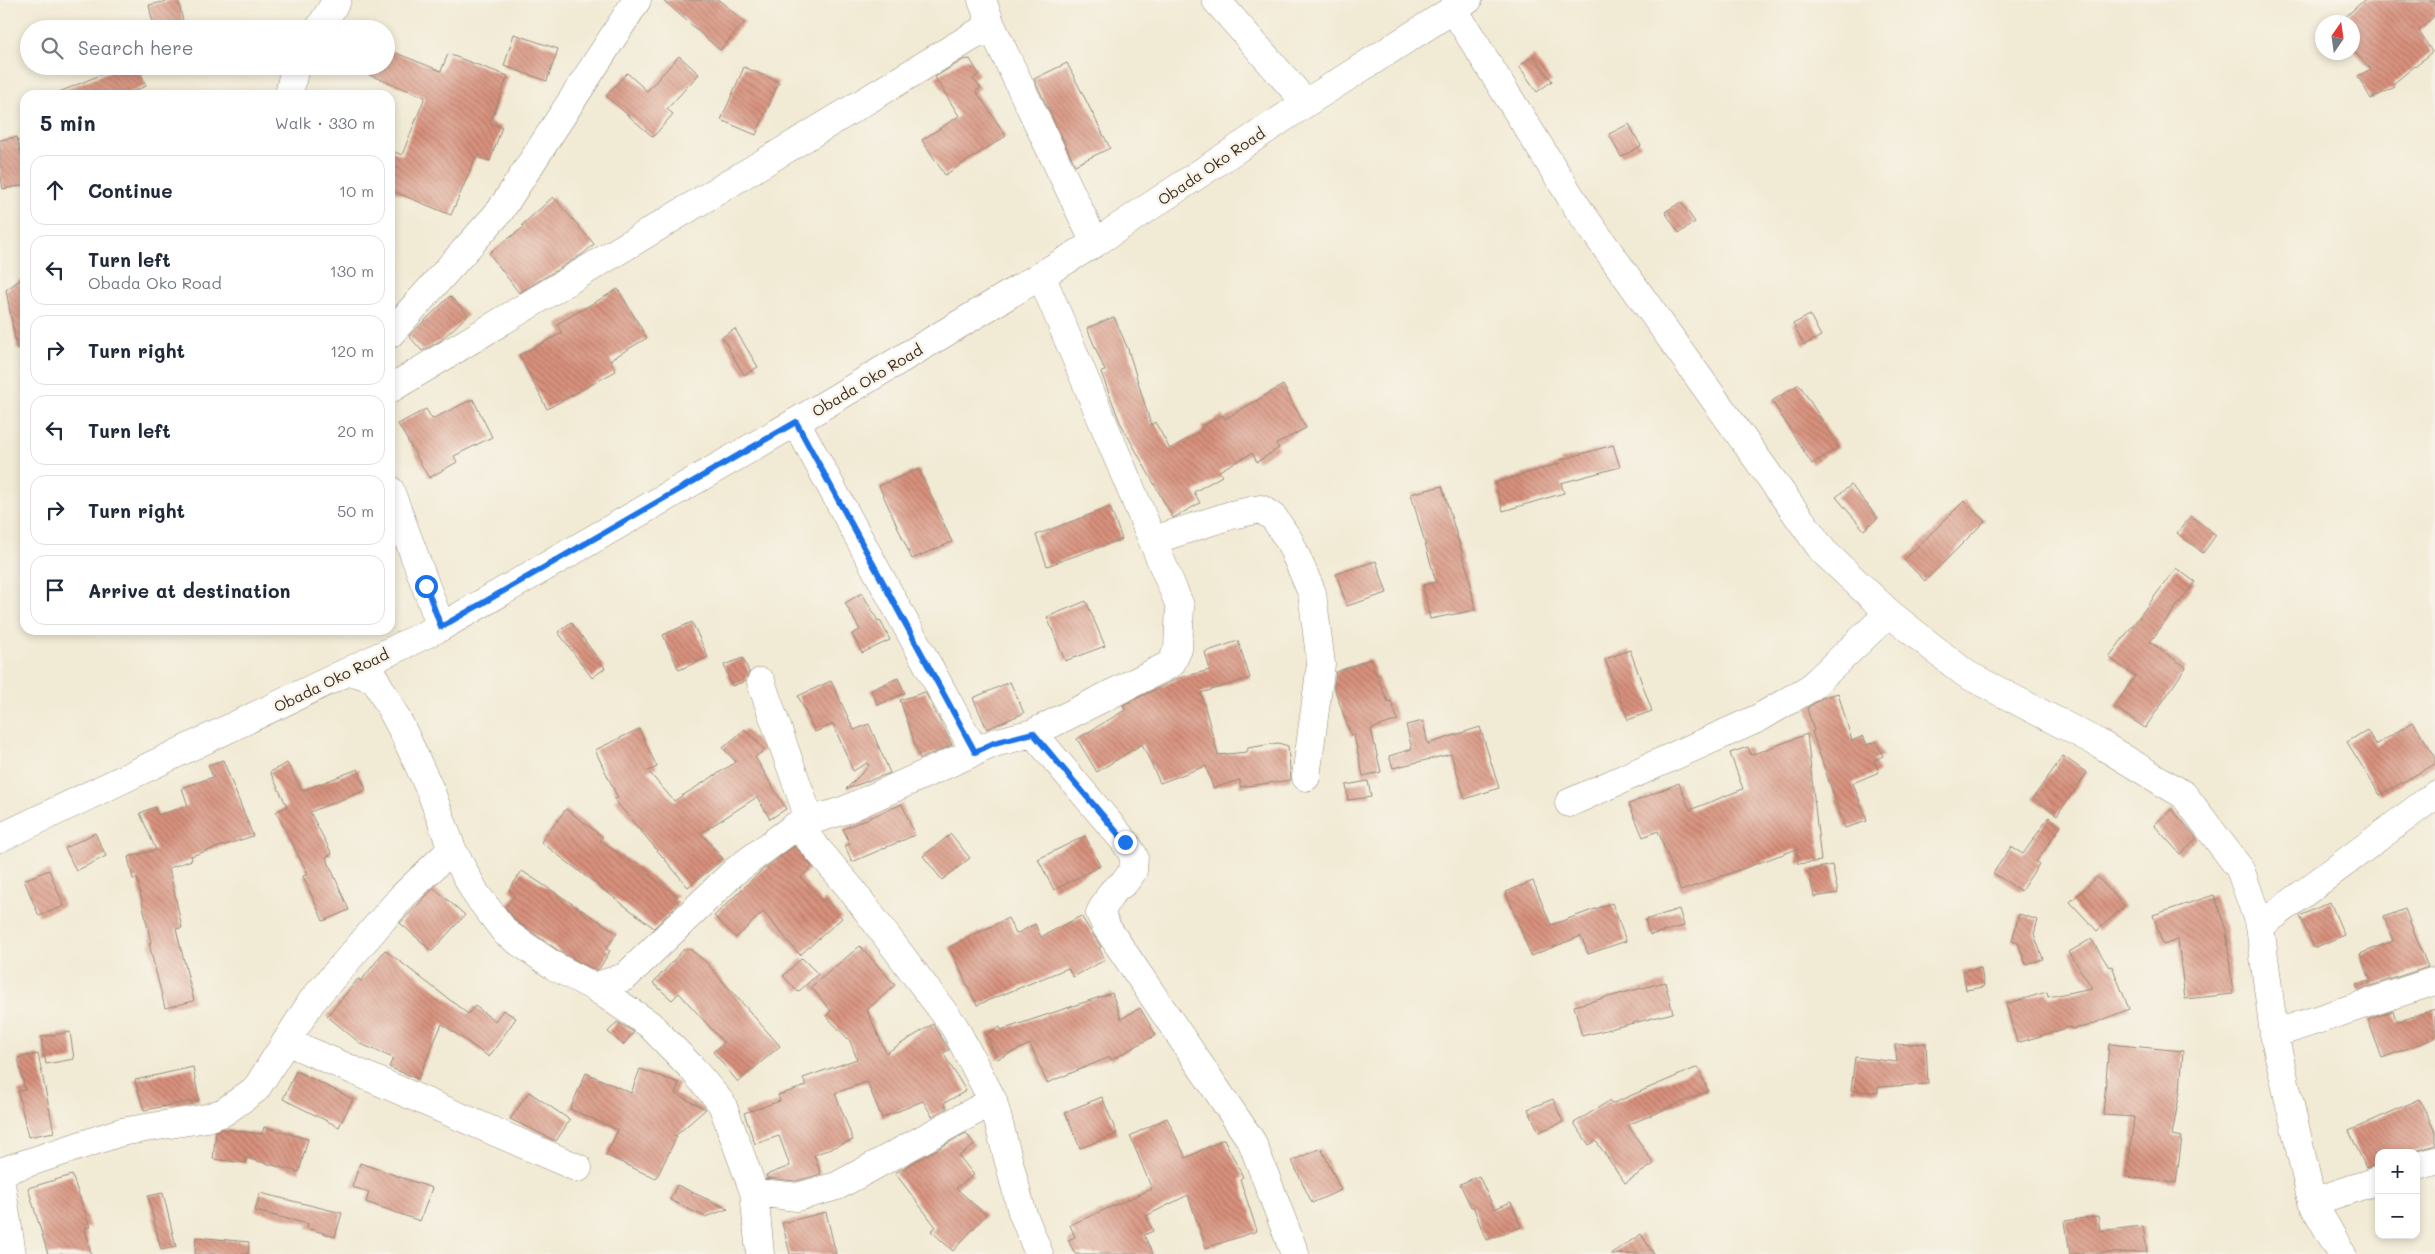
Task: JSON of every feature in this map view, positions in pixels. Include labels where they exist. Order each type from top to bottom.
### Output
[{"type":"street","points":[[325,20],[337,0]]},
{"type":"street","points":[[982,0],[991,25],[1095,243]]},
{"type":"street","points":[[1216,0],[1306,102]]},
{"type":"street","points":[[395,328],[500,211],[635,1]]},
{"type":"street","points":[[1461,5],[1579,210],[1823,551],[1888,613],[1966,674],[2100,744],[2184,795],[2240,868],[2260,926],[2274,1034],[2312,1202],[2342,1254]]},
{"type":"street","name":"Obada Oko Road","points":[[0,838],[441,627],[796,422],[1095,243],[1306,102],[1461,5]]},
{"type":"street","points":[[395,386],[991,25]]},
{"type":"street","points":[[290,90],[293,75]]},
{"type":"street","points":[[594,987],[625,977],[736,871],[804,823],[845,810],[994,743],[1033,733],[1171,664],[1178,650],[1180,606],[1154,540],[1041,275]]},
{"type":"street","points":[[796,422],[975,752]]},
{"type":"street","points":[[395,503],[441,627]]},
{"type":"street","points":[[1154,540],[1232,515],[1261,508],[1274,518],[1290,542],[1312,593],[1321,664],[1306,777]]},
{"type":"street","points":[[1569,803],[1759,718],[1810,688],[1888,613]]},
{"type":"street","points":[[350,671],[375,679],[402,729],[431,792],[452,849],[476,894],[506,933],[554,966],[594,987],[649,1024],[691,1067],[722,1104],[754,1192],[760,1254]]},
{"type":"street","points":[[762,682],[804,823],[954,1026],[993,1101],[1022,1212],[1039,1254]]},
{"type":"street","points":[[1033,733],[1125,842],[1134,856],[1133,871],[1125,882],[1112,892],[1100,913],[1106,928],[1252,1142],[1296,1254]]},
{"type":"street","points":[[2260,926],[2435,795]]},
{"type":"street","points":[[0,1172],[121,1132],[207,1118],[224,1112],[256,1089],[319,993],[402,897],[452,849]]},
{"type":"street","points":[[2274,1034],[2435,981]]},
{"type":"street","points":[[288,1042],[578,1168]]},
{"type":"street","points":[[754,1192],[797,1197],[837,1186],[993,1101]]},
{"type":"street","points":[[2420,1166],[2435,1161]]},
{"type":"street","points":[[0,1178],[12,1254]]},
{"type":"street","points":[[2312,1202],[2375,1181]]},
{"type":"building","points":[[178,0],[183,20],[152,20],[149,5]]},
{"type":"building","points":[[663,0],[719,0],[745,22],[720,50]]},
{"type":"building","points":[[2364,0],[2435,0],[2435,15],[2419,31],[2432,52],[2393,84],[2395,87],[2371,99],[2358,76],[2371,69],[2360,57],[2360,15],[2348,15]]},
{"type":"building","points":[[514,34],[558,49],[547,81],[504,66]]},
{"type":"building","points":[[395,53],[441,71],[448,54],[508,76],[490,123],[502,127],[490,161],[476,157],[451,215],[395,192],[395,152],[402,155],[425,97],[369,75],[395,75]]},
{"type":"building","points":[[679,56],[699,74],[667,109],[673,114],[653,137],[606,96],[627,73],[647,91]]},
{"type":"building","points":[[1534,56],[1552,81],[1537,92],[1519,66]]},
{"type":"building","points":[[970,59],[979,74],[973,79],[981,88],[976,91],[1006,136],[945,175],[922,140],[959,116],[935,77],[963,60]]},
{"type":"building","points":[[1067,63],[1110,148],[1075,165],[1034,79]]},
{"type":"building","points":[[744,67],[779,82],[756,135],[721,120]]},
{"type":"building","points":[[100,75],[142,75],[146,86],[136,90],[64,90]]},
{"type":"building","points":[[1629,124],[1641,146],[1621,157],[1609,134]]},
{"type":"building","points":[[17,137],[20,150],[20,186],[3,189],[0,173],[0,140]]},
{"type":"building","points":[[553,197],[594,244],[583,254],[519,293],[489,253],[524,227],[522,225]]},
{"type":"building","points":[[1681,202],[1695,222],[1679,233],[1665,212]]},
{"type":"building","points":[[20,280],[20,349],[17,349],[6,290]]},
{"type":"building","points":[[618,289],[647,338],[610,360],[616,371],[547,409],[519,355],[562,333],[557,324]]},
{"type":"building","points":[[450,296],[468,315],[440,341],[422,351],[409,336]]},
{"type":"building","points":[[1810,315],[1821,336],[1804,345],[1793,324]]},
{"type":"building","points":[[1114,317],[1128,349],[1151,425],[1155,422],[1170,449],[1203,430],[1201,427],[1223,415],[1225,419],[1283,385],[1306,428],[1276,444],[1279,448],[1257,462],[1252,453],[1219,471],[1222,476],[1194,492],[1200,503],[1173,518],[1120,422],[1101,372],[1105,371],[1087,328]]},
{"type":"building","points":[[735,329],[758,367],[744,375],[722,337]]},
{"type":"building","points":[[1799,384],[1839,447],[1812,464],[1772,401]]},
{"type":"building","points":[[473,399],[492,437],[454,456],[457,462],[429,478],[398,424],[426,409],[432,419]]},
{"type":"building","points":[[1613,445],[1620,467],[1561,483],[1564,493],[1503,511],[1495,483],[1561,463],[1560,460]]},
{"type":"building","points":[[919,469],[952,542],[912,559],[879,486]]},
{"type":"building","points":[[1851,485],[1878,518],[1864,530],[1836,497]]},
{"type":"building","points":[[1442,486],[1469,576],[1475,610],[1430,619],[1423,585],[1436,582],[1411,494]]},
{"type":"building","points":[[1964,501],[1985,521],[1925,581],[1904,560]]},
{"type":"building","points":[[1110,507],[1122,539],[1047,566],[1036,535]]},
{"type":"building","points":[[2191,516],[2216,535],[2203,553],[2177,533]]},
{"type":"building","points":[[1376,561],[1387,593],[1347,606],[1336,574]]},
{"type":"building","points":[[2176,568],[2195,582],[2150,642],[2186,667],[2145,728],[2114,707],[2135,676],[2109,657]]},
{"type":"building","points":[[862,593],[878,621],[880,620],[890,640],[862,653],[852,634],[860,630],[845,603]]},
{"type":"building","points":[[1086,601],[1105,646],[1065,661],[1047,617]]},
{"type":"building","points":[[571,622],[605,668],[592,678],[558,632]]},
{"type":"building","points":[[692,622],[708,657],[679,670],[663,635]]},
{"type":"building","points":[[1238,641],[1250,678],[1201,693],[1218,755],[1247,752],[1248,748],[1278,743],[1288,746],[1291,780],[1240,787],[1240,780],[1213,788],[1206,766],[1160,783],[1142,744],[1097,772],[1077,739],[1125,710],[1123,705],[1179,678],[1210,670],[1205,652]]},
{"type":"building","points":[[1630,650],[1652,711],[1628,720],[1605,659]]},
{"type":"building","points":[[743,658],[749,672],[746,681],[732,686],[724,665]]},
{"type":"building","points":[[1370,659],[1388,702],[1391,701],[1398,720],[1371,729],[1381,772],[1363,776],[1354,735],[1351,736],[1334,687],[1336,672]]},
{"type":"building","points":[[898,678],[905,693],[878,705],[871,690]]},
{"type":"building","points":[[831,681],[854,730],[869,724],[890,773],[846,789],[869,766],[867,763],[853,771],[833,724],[815,732],[798,696]]},
{"type":"building","points":[[1010,682],[1024,713],[987,729],[973,698]]},
{"type":"building","points":[[925,692],[952,745],[920,759],[900,700]]},
{"type":"building","points":[[1838,693],[1852,741],[1863,736],[1867,745],[1876,741],[1883,756],[1874,760],[1879,772],[1853,783],[1867,821],[1845,828],[1812,732],[1814,731],[1807,708],[1822,698]]},
{"type":"building","points":[[1423,721],[1428,744],[1480,727],[1499,788],[1465,799],[1451,754],[1393,768],[1389,756],[1412,749],[1406,725]]},
{"type":"building","points":[[2413,722],[2435,756],[2435,764],[2380,795],[2347,742],[2367,730],[2376,745]]},
{"type":"building","points":[[639,729],[657,767],[648,771],[674,801],[736,762],[723,748],[745,729],[765,750],[755,757],[786,809],[770,819],[757,797],[701,833],[723,859],[688,887],[614,799],[618,798],[595,750]]},
{"type":"building","points":[[1807,734],[1821,861],[1798,864],[1797,849],[1681,891],[1658,831],[1643,837],[1629,804],[1679,783],[1690,810],[1743,789],[1730,753],[1748,747],[1751,755]]},
{"type":"building","points":[[2063,756],[2087,773],[2057,815],[2033,798]]},
{"type":"building","points":[[223,760],[253,836],[191,856],[192,860],[169,868],[182,928],[176,929],[194,1001],[165,1008],[149,944],[151,943],[137,878],[133,879],[128,857],[156,850],[140,813],[155,807],[158,815],[188,806],[182,788],[213,777],[208,765]]},
{"type":"building","points":[[287,763],[302,791],[358,769],[366,790],[310,812],[332,854],[326,857],[349,910],[323,921],[303,876],[308,874],[276,812],[287,806],[270,772]]},
{"type":"building","points":[[1368,781],[1371,797],[1348,800],[1346,785]]},
{"type":"building","points":[[902,804],[915,835],[852,862],[845,846],[850,844],[843,829]]},
{"type":"building","points":[[566,809],[603,837],[600,840],[678,896],[674,899],[679,903],[654,928],[541,842]]},
{"type":"building","points":[[2172,809],[2197,838],[2180,854],[2154,825]]},
{"type":"building","points":[[2049,817],[2061,826],[2036,862],[2039,864],[2021,891],[1993,873],[2011,847],[2023,854]]},
{"type":"building","points":[[95,833],[106,856],[76,871],[65,848]]},
{"type":"building","points":[[951,834],[970,858],[942,880],[923,856]]},
{"type":"building","points":[[1085,836],[1100,866],[1054,890],[1038,859]]},
{"type":"building","points":[[795,846],[812,867],[801,877],[822,902],[825,899],[842,918],[800,955],[763,912],[736,938],[714,916],[760,872]]},
{"type":"building","points":[[1832,865],[1838,893],[1814,897],[1809,870]]},
{"type":"building","points":[[49,870],[64,906],[39,916],[24,880]]},
{"type":"building","points":[[522,871],[617,933],[606,949],[610,951],[599,969],[595,970],[562,953],[517,922],[506,907],[515,894],[509,890]]},
{"type":"building","points":[[2097,877],[2124,906],[2097,931],[2070,902]]},
{"type":"building","points":[[1533,881],[1551,925],[1612,903],[1626,941],[1588,954],[1581,936],[1531,956],[1506,892]]},
{"type":"building","points":[[434,888],[465,915],[432,951],[400,923]]},
{"type":"building","points":[[2214,895],[2226,930],[2233,994],[2185,999],[2178,940],[2163,945],[2153,915]]},
{"type":"building","points":[[2330,902],[2344,935],[2314,948],[2300,916]]},
{"type":"building","points":[[1679,909],[1684,926],[1650,935],[1645,920]]},
{"type":"building","points":[[2405,909],[2428,967],[2358,990],[2356,984],[2371,981],[2360,954],[2393,941],[2384,917]]},
{"type":"building","points":[[2019,914],[2038,920],[2034,934],[2043,959],[2026,964],[2018,943],[2012,941]]},
{"type":"building","points":[[1081,916],[1101,947],[1099,948],[1105,960],[1073,977],[1068,968],[977,1005],[949,947],[1008,918],[1016,934],[1035,924],[1041,937]]},
{"type":"building","points":[[2091,939],[2109,967],[2112,966],[2129,1009],[2088,1026],[2071,1029],[2070,1027],[2017,1043],[2006,1004],[2047,992],[2048,997],[2092,988],[2069,952]]},
{"type":"building","points":[[860,946],[895,985],[867,1010],[886,1053],[933,1024],[949,1050],[943,1053],[966,1091],[944,1103],[947,1108],[932,1116],[923,1101],[882,1118],[867,1082],[835,1093],[853,1140],[814,1155],[821,1174],[796,1181],[767,1178],[766,1175],[790,1166],[779,1136],[755,1144],[744,1113],[780,1101],[778,1095],[806,1086],[803,1078],[857,1059],[850,1041],[826,1016],[831,1011],[811,987]]},
{"type":"building","points":[[684,949],[690,949],[706,962],[780,1046],[738,1082],[713,1052],[724,1043],[679,993],[672,1000],[653,983]]},
{"type":"building","points":[[385,950],[468,1014],[475,1006],[495,1021],[503,1010],[516,1018],[489,1057],[442,1024],[418,1079],[389,1067],[393,1058],[361,1044],[327,1016],[358,979],[361,981]]},
{"type":"building","points":[[802,958],[818,974],[798,992],[783,976]]},
{"type":"building","points":[[1981,968],[1984,987],[1966,990],[1963,971]]},
{"type":"building","points":[[1665,982],[1673,1013],[1582,1036],[1574,1006]]},
{"type":"building","points":[[1112,993],[1121,1019],[1140,1008],[1156,1035],[1111,1060],[1110,1057],[1047,1083],[1030,1044],[997,1059],[986,1034],[1000,1027],[1001,1030]]},
{"type":"building","points":[[2435,1009],[2435,1038],[2382,1058],[2368,1020],[2393,1011],[2397,1022]]},
{"type":"building","points":[[617,1022],[634,1032],[623,1045],[608,1032]]},
{"type":"building","points":[[70,1032],[74,1059],[46,1064],[41,1037]]},
{"type":"building","points":[[1926,1043],[1928,1084],[1878,1087],[1878,1093],[1851,1090],[1855,1057],[1897,1062],[1895,1045]]},
{"type":"building","points":[[2109,1044],[2183,1051],[2180,1091],[2172,1135],[2182,1137],[2176,1183],[2127,1177],[2134,1117],[2103,1115]]},
{"type":"building","points":[[38,1054],[54,1132],[28,1137],[18,1091],[25,1090],[18,1058]]},
{"type":"building","points":[[193,1067],[199,1100],[144,1110],[135,1080]]},
{"type":"building","points":[[1698,1067],[1708,1091],[1628,1125],[1654,1164],[1625,1183],[1596,1141],[1589,1145],[1574,1123],[1609,1101],[1611,1104]]},
{"type":"building","points":[[640,1069],[679,1083],[675,1094],[706,1109],[674,1137],[677,1136],[656,1179],[606,1155],[618,1130],[570,1109],[586,1073],[631,1093]]},
{"type":"building","points":[[296,1071],[353,1099],[339,1127],[283,1099]]},
{"type":"building","points":[[529,1092],[570,1120],[556,1141],[510,1119]]},
{"type":"building","points":[[1102,1097],[1117,1134],[1080,1148],[1065,1112]]},
{"type":"building","points":[[1553,1099],[1563,1122],[1539,1132],[1528,1109]]},
{"type":"building","points":[[2420,1099],[2435,1132],[2435,1145],[2420,1150],[2375,1149],[2375,1166],[2366,1168],[2349,1131]]},
{"type":"building","points":[[1167,1118],[1186,1158],[1224,1139],[1243,1177],[1240,1179],[1257,1231],[1206,1248],[1188,1195],[1146,1216],[1153,1231],[1144,1235],[1153,1254],[1075,1254],[1068,1240],[1075,1237],[1070,1225],[1152,1189],[1130,1136]]},
{"type":"building","points":[[264,1127],[308,1139],[299,1172],[246,1158],[246,1163],[213,1159],[216,1131],[222,1129],[262,1134]]},
{"type":"building","points":[[966,1133],[975,1145],[959,1156],[974,1175],[956,1188],[986,1215],[953,1251],[931,1231],[936,1227],[895,1173]]},
{"type":"building","points":[[1321,1148],[1341,1190],[1312,1203],[1292,1161]]},
{"type":"building","points":[[360,1163],[432,1188],[420,1221],[366,1202],[369,1192],[352,1187]]},
{"type":"building","points":[[72,1175],[90,1227],[85,1228],[91,1254],[48,1254],[28,1188]]},
{"type":"building","points":[[1479,1176],[1494,1209],[1511,1202],[1521,1227],[1486,1240],[1473,1206],[1471,1207],[1460,1184]]},
{"type":"building","points":[[677,1185],[728,1209],[705,1217],[670,1200]]},
{"type":"building","points":[[163,1193],[176,1247],[161,1250],[148,1196]]},
{"type":"building","points":[[260,1193],[342,1213],[335,1237],[307,1228],[308,1224],[255,1211]]},
{"type":"building","points":[[826,1212],[836,1254],[790,1254],[782,1223]]},
{"type":"building","points":[[2098,1216],[2100,1231],[2143,1226],[2147,1252],[2070,1254],[2065,1221]]},
{"type":"building","points":[[1641,1234],[1654,1254],[1611,1254]]},
{"type":"building","points":[[196,1237],[249,1242],[248,1254],[195,1254]]},
{"type":"route","points":[[426,586],[441,627],[796,422],[975,752],[994,743],[1033,733],[1125,842]]}]
